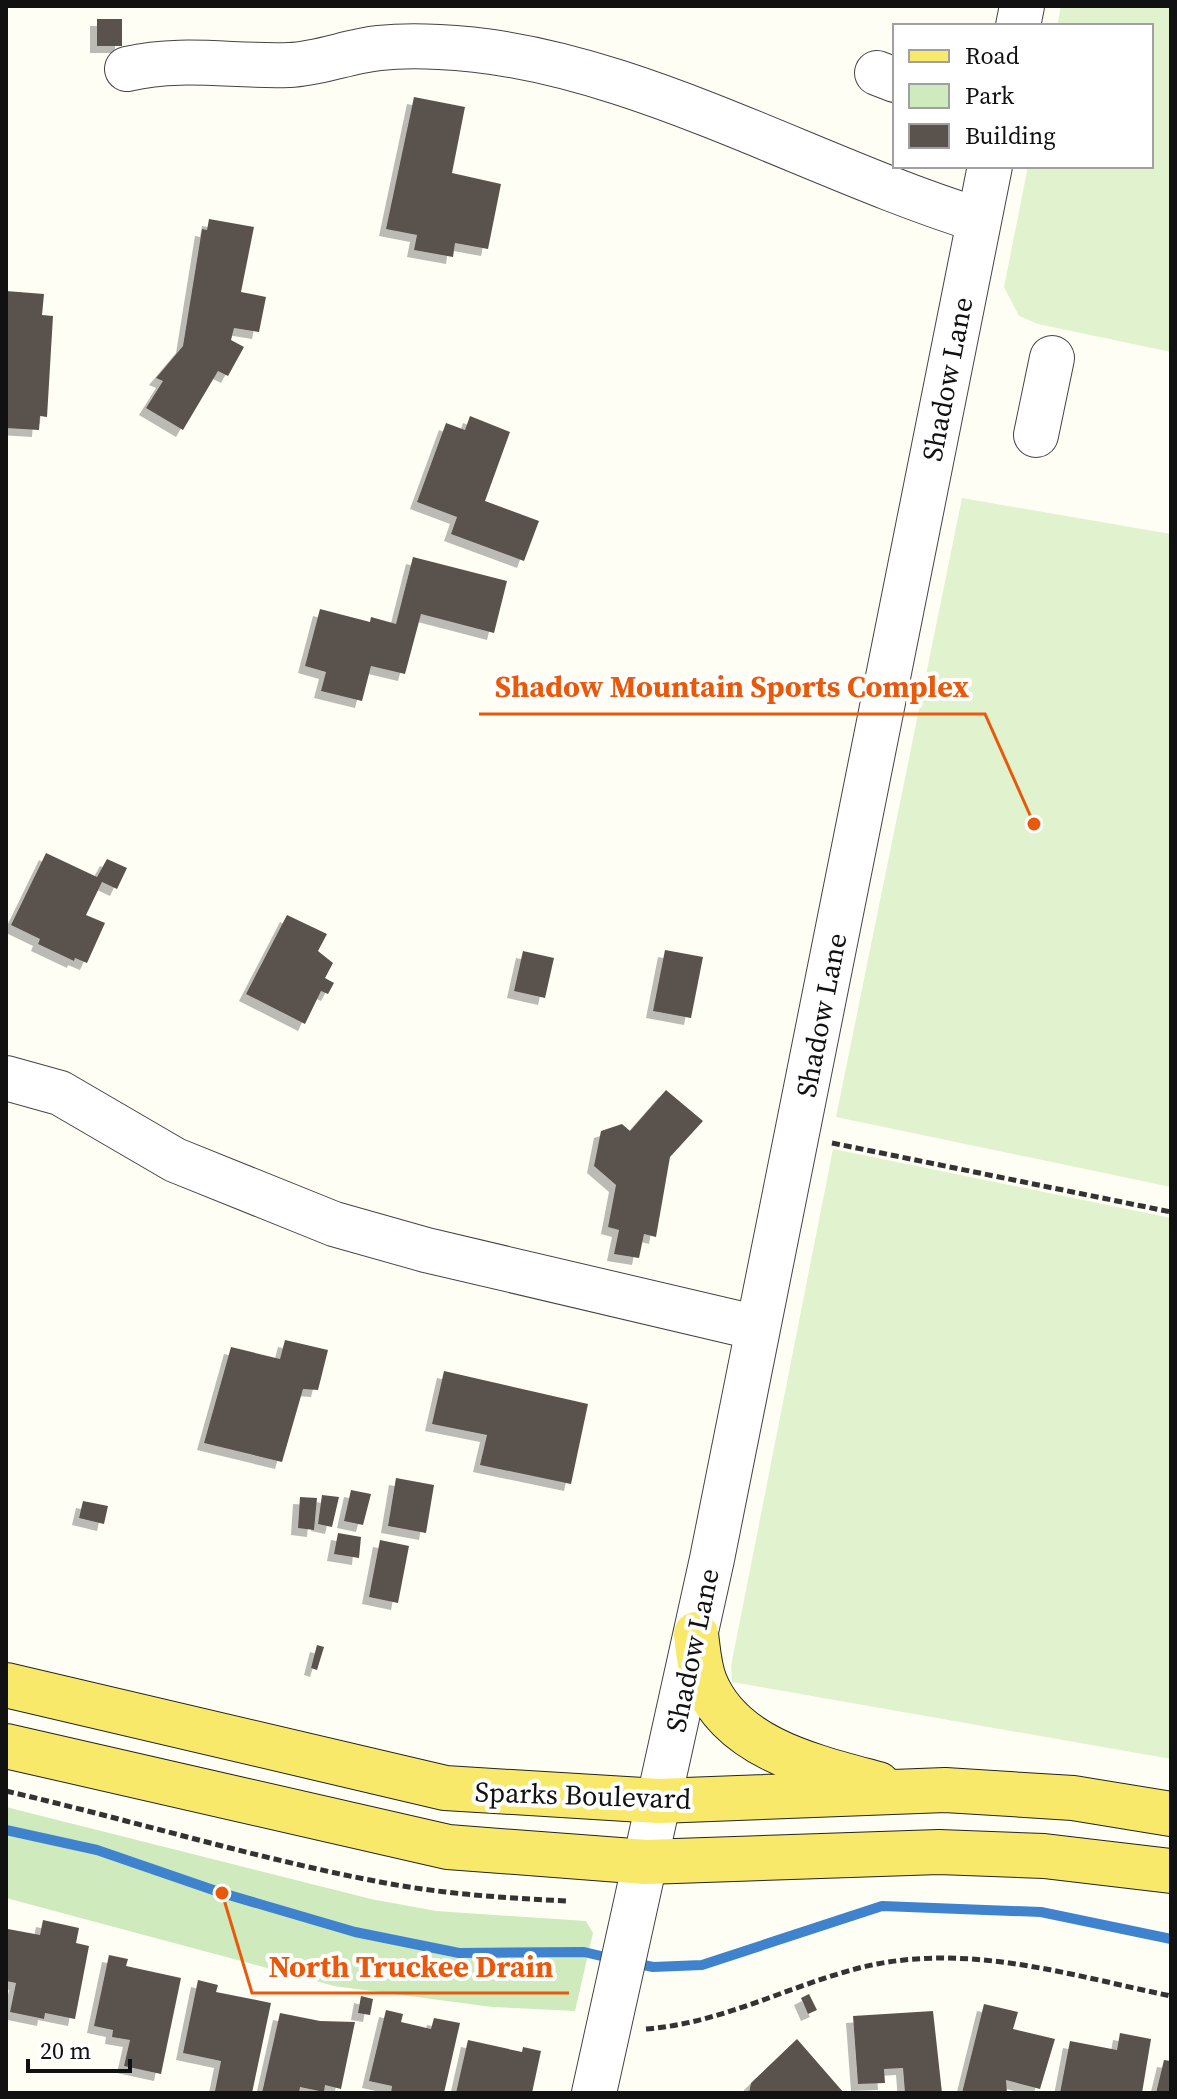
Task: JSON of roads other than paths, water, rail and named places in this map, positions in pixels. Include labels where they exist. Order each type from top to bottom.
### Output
[{"type":"main road","points":[[696,1634],[703,1679],[715,1703],[740,1731],[787,1755],[907,1792]]},
{"type":"main road","name":"Sparks Boulevard","points":[[6,1685],[445,1788],[659,1801],[945,1790],[1073,1798],[1171,1814]]},
{"type":"main road","name":"Sparks Boulevard","points":[[6,1746],[448,1847],[646,1862],[939,1852],[1044,1856],[1171,1871]]},
{"type":"street","points":[[127,69],[163,60],[293,65],[378,48],[440,47],[514,56],[583,72],[979,220]]},
{"type":"street","name":"Shadow Lane","points":[[594,2093],[625,1940],[646,1862],[696,1634],[990,168]]},
{"type":"street","points":[[1036,435],[1052,358]]},
{"type":"street","points":[[6,1078],[60,1093],[175,1160],[334,1224],[426,1250],[758,1328]]},
{"type":"waterway","points":[[6,1830],[97,1850],[222,1893],[355,1932],[459,1953],[584,1952],[614,1959]]},
{"type":"waterway","points":[[634,1963],[653,1967],[702,1965],[882,1906],[1041,1912],[1171,1939]]},
{"type":"place","name":"Shadow Mountain Sports Complex","points":[[1034,824]]},
{"type":"place","name":"North Truckee Drain","points":[[222,1893]]}]
